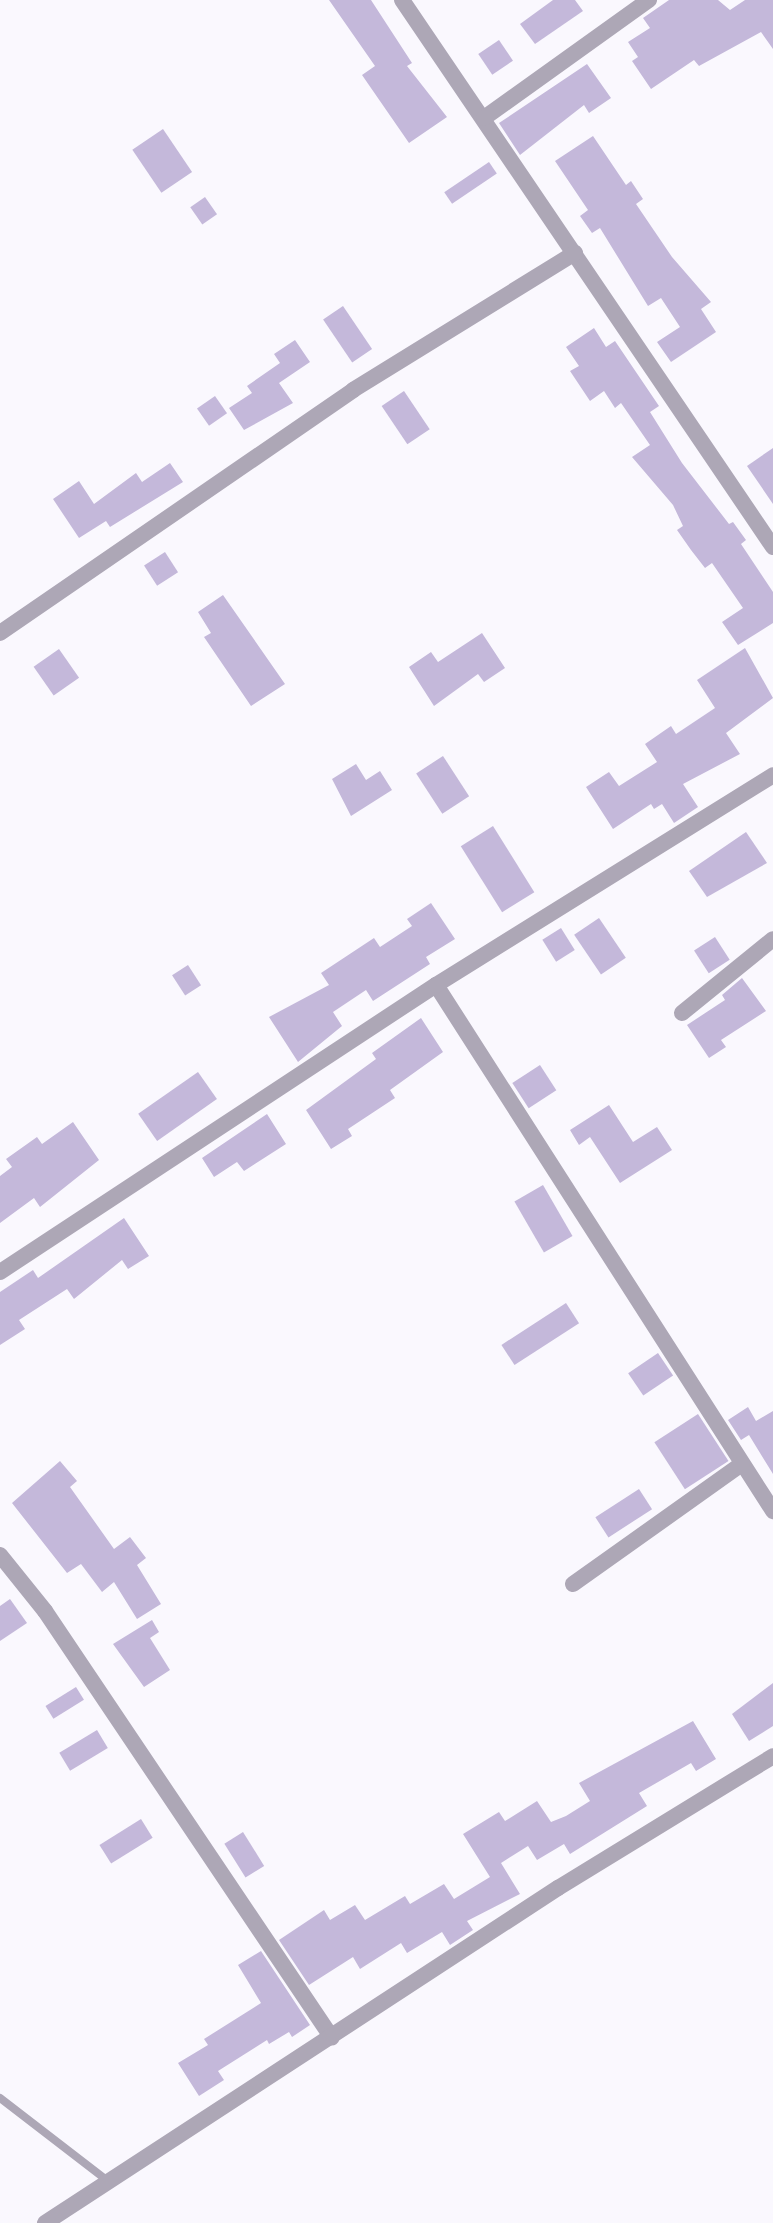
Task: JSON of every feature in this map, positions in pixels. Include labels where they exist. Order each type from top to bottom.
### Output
[{"type":"street","points":[[402,0],[773,547]]},
{"type":"street","points":[[484,118],[649,0]]},
{"type":"street","points":[[0,633],[353,390],[575,253]]},
{"type":"street","points":[[0,1272],[436,985],[773,775]]},
{"type":"street","points":[[682,1013],[773,939]]},
{"type":"street","points":[[436,985],[773,1511]]},
{"type":"street","points":[[573,1584],[742,1464]]},
{"type":"street","points":[[0,1555],[45,1611],[332,2038]]},
{"type":"street","points":[[45,2223],[558,1888],[773,1756]]},
{"type":"lane","points":[[0,2098],[110,2182]]},
{"type":"building","points":[[329,0],[371,0],[412,63],[407,66],[447,117],[409,143],[362,75],[375,66]]},
{"type":"building","points":[[553,0],[575,0],[583,11],[535,44],[520,24]]},
{"type":"building","points":[[669,0],[718,0],[730,10],[745,0],[773,0],[773,49],[761,32],[699,66],[694,60],[651,89],[632,61],[638,57],[628,42],[650,28],[643,18]]},
{"type":"building","points":[[499,40],[513,61],[492,75],[478,54]]},
{"type":"building","points":[[587,64],[611,98],[589,113],[584,105],[520,155],[499,123]]},
{"type":"building","points":[[163,129],[192,172],[161,193],[132,150]]},
{"type":"building","points":[[593,136],[626,185],[631,181],[643,199],[636,204],[672,257],[711,302],[701,309],[716,332],[671,362],[657,342],[680,327],[661,298],[648,306],[600,228],[592,233],[580,216],[588,210],[555,161]]},
{"type":"building","points":[[489,162],[497,174],[452,204],[444,192]]},
{"type":"building","points":[[205,197],[217,214],[202,225],[190,207]]},
{"type":"building","points":[[343,306],[372,349],[352,363],[323,319]]},
{"type":"building","points":[[594,328],[606,347],[615,341],[659,406],[650,412],[682,463],[729,524],[733,522],[746,540],[741,544],[773,592],[773,623],[738,645],[722,622],[743,608],[712,563],[705,568],[691,550],[677,530],[683,526],[673,505],[632,457],[650,445],[621,403],[615,408],[604,391],[590,401],[570,371],[579,366],[566,347]]},
{"type":"building","points":[[295,340],[310,362],[279,383],[293,403],[244,430],[229,408],[252,393],[247,386],[280,363],[274,354]]},
{"type":"building","points":[[404,391],[430,429],[407,444],[382,406]]},
{"type":"building","points":[[215,396],[227,413],[209,426],[197,409]]},
{"type":"building","points":[[773,448],[773,504],[747,466]]},
{"type":"building","points":[[170,463],[183,482],[110,527],[106,521],[79,538],[53,499],[79,481],[94,504],[136,473],[142,482]]},
{"type":"building","points":[[165,552],[178,572],[157,586],[144,566]]},
{"type":"building","points":[[223,595],[285,684],[251,706],[204,637],[211,633],[198,612]]},
{"type":"building","points":[[482,633],[505,668],[484,682],[478,674],[434,706],[409,667],[431,652],[438,662]]},
{"type":"building","points":[[745,648],[773,698],[726,733],[740,754],[683,784],[698,807],[674,823],[662,804],[654,809],[651,804],[613,829],[586,787],[609,772],[619,786],[657,762],[645,744],[671,726],[676,734],[715,708],[697,680]]},
{"type":"building","points":[[59,649],[79,678],[54,695],[34,667]]},
{"type":"building","points":[[443,756],[469,796],[442,814],[416,773]]},
{"type":"building","points":[[356,764],[366,780],[380,771],[392,790],[351,816],[332,779]]},
{"type":"building","points":[[493,826],[534,892],[502,912],[461,846]]},
{"type":"building","points":[[746,832],[767,863],[707,897],[689,871]]},
{"type":"building","points":[[431,903],[455,939],[426,957],[430,964],[373,1001],[366,990],[333,1012],[342,1026],[298,1062],[269,1017],[329,985],[321,973],[374,938],[380,947],[412,926],[407,919]]},
{"type":"building","points":[[599,918],[626,958],[601,975],[574,935]]},
{"type":"building","points":[[561,928],[575,950],[556,962],[542,940]]},
{"type":"building","points":[[715,937],[730,960],[709,973],[694,951]]},
{"type":"building","points":[[188,965],[201,985],[185,995],[172,975]]},
{"type":"building","points":[[742,978],[766,1011],[721,1040],[726,1047],[709,1058],[687,1025],[725,1000],[722,995]]},
{"type":"building","points":[[421,1018],[443,1052],[390,1090],[395,1098],[348,1129],[352,1136],[331,1149],[306,1110],[376,1059],[372,1053]]},
{"type":"building","points":[[540,1065],[556,1090],[529,1108],[512,1083]]},
{"type":"building","points":[[198,1072],[217,1099],[157,1141],[138,1114]]},
{"type":"building","points":[[609,1105],[633,1142],[657,1127],[672,1150],[620,1183],[590,1137],[579,1145],[570,1130]]},
{"type":"building","points":[[267,1114],[286,1144],[244,1171],[237,1162],[214,1177],[202,1158]]},
{"type":"building","points":[[73,1122],[99,1160],[40,1207],[34,1198],[0,1223],[0,1176],[12,1167],[6,1159],[37,1137],[42,1144]]},
{"type":"building","points":[[543,1185],[572,1236],[544,1253],[514,1202]]},
{"type":"building","points":[[124,1218],[149,1256],[128,1269],[122,1260],[74,1299],[67,1289],[19,1320],[25,1329],[0,1345],[0,1292],[33,1270],[38,1278]]},
{"type":"building","points":[[566,1303],[579,1323],[514,1365],[501,1345]]},
{"type":"building","points":[[658,1353],[673,1375],[643,1396],[628,1373]]},
{"type":"building","points":[[748,1407],[756,1421],[773,1411],[773,1474],[749,1435],[741,1440],[728,1420]]},
{"type":"building","points":[[698,1414],[728,1461],[685,1489],[654,1442]]},
{"type":"building","points":[[60,1461],[77,1481],[70,1487],[114,1549],[130,1537],[146,1558],[137,1565],[161,1604],[137,1619],[114,1582],[102,1592],[81,1564],[67,1573],[12,1503]]},
{"type":"building","points":[[639,1489],[652,1509],[608,1537],[595,1517]]},
{"type":"building","points":[[10,1599],[27,1623],[0,1641],[0,1606]]},
{"type":"building","points":[[152,1620],[159,1632],[150,1638],[170,1670],[144,1687],[113,1644]]},
{"type":"building","points":[[773,1683],[773,1726],[749,1741],[732,1714]]},
{"type":"building","points":[[76,1687],[84,1700],[53,1719],[45,1706]]},
{"type":"building","points":[[693,1721],[716,1759],[696,1771],[691,1763],[639,1793],[647,1806],[570,1854],[564,1844],[537,1860],[528,1846],[501,1863],[520,1894],[467,1921],[473,1930],[450,1945],[442,1932],[407,1953],[401,1943],[360,1969],[353,1957],[309,1985],[279,1940],[324,1910],[330,1920],[355,1905],[365,1920],[405,1896],[410,1904],[444,1884],[454,1899],[490,1877],[463,1834],[499,1812],[505,1821],[537,1801],[551,1822],[566,1816],[590,1801],[579,1783]]},
{"type":"building","points":[[97,1730],[108,1748],[70,1771],[59,1753]]},
{"type":"building","points":[[141,1819],[153,1838],[111,1864],[99,1845]]},
{"type":"building","points":[[243,1832],[264,1866],[246,1878],[224,1844]]},
{"type":"building","points":[[261,1951],[310,2025],[292,2037],[289,2032],[269,2044],[267,2040],[218,2071],[224,2080],[199,2096],[178,2063],[208,2045],[204,2039],[261,2003],[238,1965]]}]
